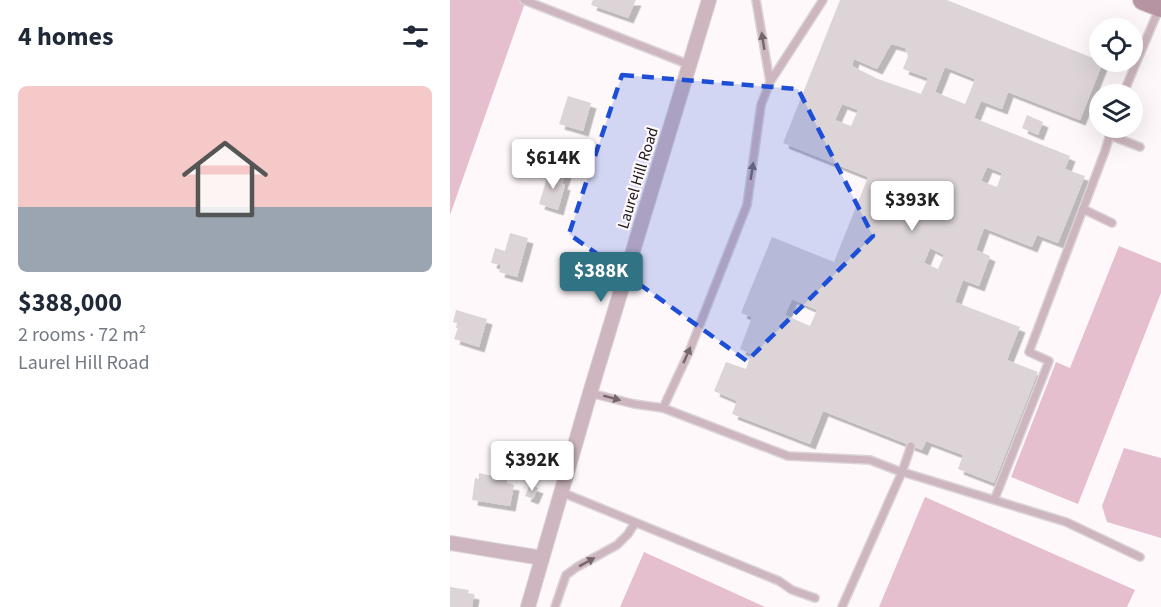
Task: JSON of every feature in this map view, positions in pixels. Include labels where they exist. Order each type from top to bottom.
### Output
[{"type":"street","name":"Laurel Hill Road","points":[[528,607],[709,0]]},
{"type":"street","points":[[450,543],[542,558]]},
{"type":"lane","points":[[524,0],[690,65]]},
{"type":"lane","points":[[756,0],[770,82]]},
{"type":"lane","points":[[663,408],[689,352],[747,205],[761,105],[770,82],[823,0]]},
{"type":"lane","points":[[1127,84],[1155,5]]},
{"type":"lane","points":[[995,498],[1049,362],[1029,352],[1108,138]]},
{"type":"lane","points":[[1123,138],[1140,147]]},
{"type":"lane","points":[[1083,209],[1112,223]]},
{"type":"lane","points":[[590,393],[634,404],[663,408],[788,456],[870,460],[1066,522],[1140,557]]},
{"type":"lane","points":[[842,607],[902,472],[911,446]]},
{"type":"lane","points":[[561,492],[779,580],[792,590],[815,598]]},
{"type":"lane","points":[[555,607],[566,575],[617,545],[635,523]]},
{"type":"highlighted area","points":[[622,75],[798,89],[873,236],[747,361],[569,234]]},
{"type":"shaded area","points":[[450,0],[526,0],[450,215]]},
{"type":"shaded area","points":[[1119,246],[1161,263],[1161,293],[1078,504],[1011,477],[1056,362],[1070,368]]},
{"type":"shaded area","points":[[1124,448],[1161,458],[1161,538],[1107,522],[1102,506]]},
{"type":"shaded area","points":[[925,497],[1135,590],[1127,607],[879,607]]},
{"type":"shaded area","points":[[644,552],[765,607],[620,607]]},
{"type":"building","points":[[593,0],[636,0],[628,18],[591,5]]},
{"type":"building","points":[[840,0],[947,0],[1089,56],[1089,72],[1099,72],[1094,84],[1089,84],[1089,97],[1080,120],[1008,92],[1002,109],[981,101],[974,118],[1070,156],[1065,169],[1085,176],[1058,243],[1037,235],[1032,247],[984,228],[976,250],[990,256],[979,286],[963,280],[955,302],[1020,327],[1007,360],[1038,372],[994,483],[958,469],[963,455],[926,441],[922,450],[823,411],[810,444],[732,414],[737,401],[714,391],[726,362],[746,369],[751,354],[740,349],[752,317],[741,313],[772,237],[834,262],[868,177],[783,143]],"holes":[[[891,44],[905,48],[908,56],[903,69],[928,78],[921,94],[878,79],[852,66],[854,59],[877,69]],[[945,67],[975,79],[965,104],[935,92]],[[842,104],[858,110],[851,126],[835,120]],[[987,167],[1002,173],[997,187],[981,181]],[[930,248],[944,255],[938,269],[924,263]],[[792,299],[817,310],[810,326],[785,315]]]},
{"type":"building","points":[[568,96],[591,103],[583,131],[559,124]]},
{"type":"building","points":[[1027,115],[1043,122],[1038,135],[1022,128]]},
{"type":"building","points":[[550,168],[566,173],[558,210],[539,204]]},
{"type":"building","points":[[510,233],[528,238],[517,277],[499,272],[501,265],[491,263],[495,248],[505,251]]},
{"type":"building","points":[[456,310],[487,319],[479,347],[454,339],[458,328],[456,328],[457,323],[453,322]]},
{"type":"building","points":[[479,473],[507,479],[507,484],[514,485],[510,506],[472,500],[475,478],[479,479]]},
{"type":"building","points":[[530,485],[538,488],[533,499],[525,496]]},
{"type":"building","points":[[450,587],[469,590],[468,593],[474,594],[472,607],[450,607]]}]
